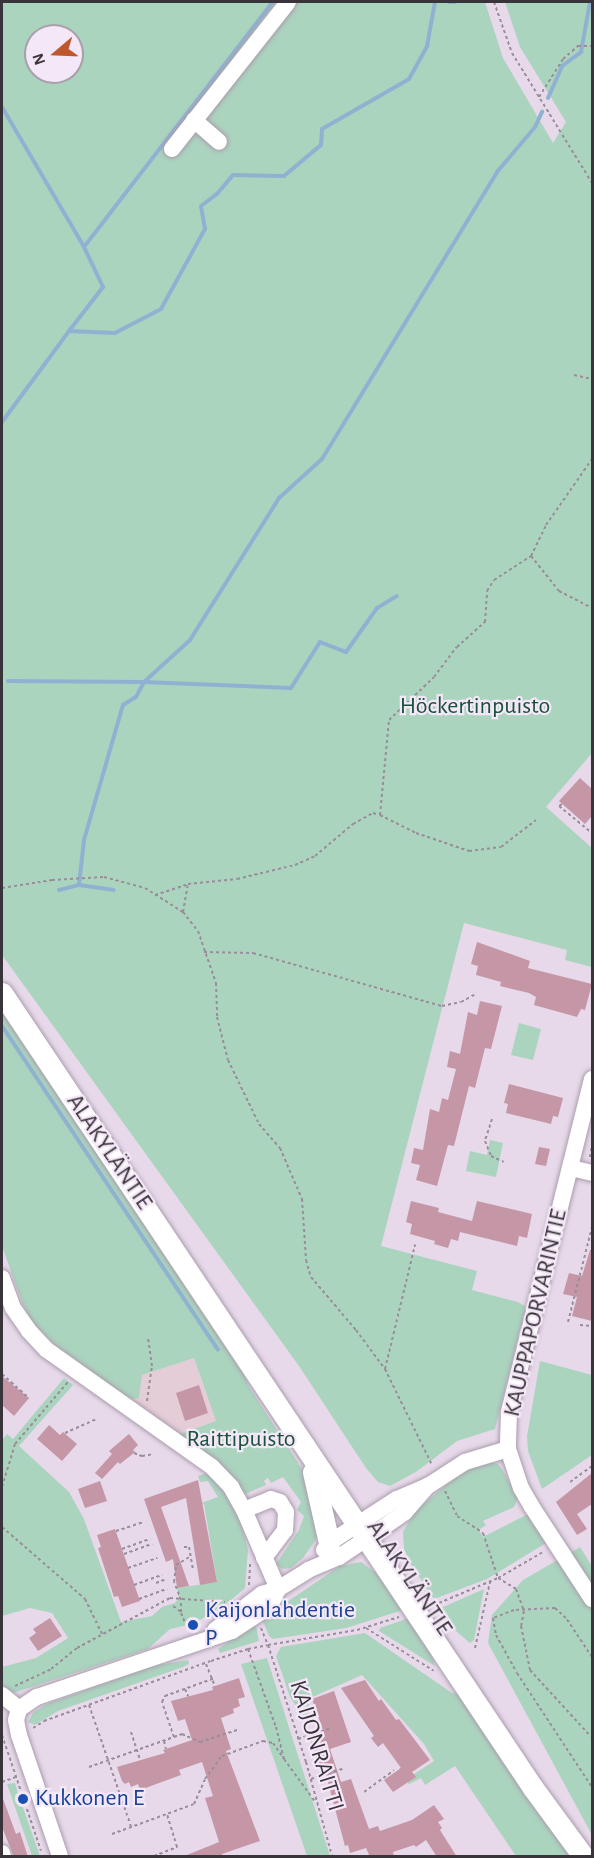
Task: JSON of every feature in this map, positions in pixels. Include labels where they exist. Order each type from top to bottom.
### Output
[{"type":"main road","name":"ALAKYLÄNTIE","points":[[2,993],[216,1311],[367,1528],[533,1788],[584,1857]]},
{"type":"main road","name":"ALAKYLÄNTIE","points":[[216,1311],[308,1454],[367,1528]]},
{"type":"main road","points":[[308,1454],[329,1543]]},
{"type":"street","points":[[172,148],[288,2]]},
{"type":"street","points":[[194,120],[219,142]]},
{"type":"street","name":"KAUPPAPORVARINTIE","points":[[592,1079],[583,1171],[509,1413],[507,1449],[521,1488],[592,1599]]},
{"type":"street","points":[[2,1278],[13,1308],[29,1331],[47,1350],[212,1467],[231,1487],[244,1510],[278,1589]]},
{"type":"street","points":[[308,1570],[329,1543],[405,1512],[434,1483],[472,1459],[507,1449]]},
{"type":"street","points":[[244,1510],[271,1499],[280,1502],[286,1512],[285,1530],[264,1558]]},
{"type":"street","points":[[60,1857],[19,1735],[16,1720],[19,1709],[37,1697],[232,1630],[246,1608],[270,1606],[278,1589],[308,1570],[339,1557],[367,1528]]},
{"type":"street","points":[[6,1691],[19,1709]]},
{"type":"path","points":[[494,2],[512,53],[592,183]]},
{"type":"path","points":[[539,98],[563,59],[578,46],[592,46]]},
{"type":"path","points":[[574,375],[592,380]]},
{"type":"path","points":[[380,814],[389,720],[434,677],[457,647],[485,622],[487,591],[494,580],[531,556],[546,525],[592,459]]},
{"type":"path","points":[[531,556],[559,591],[592,608]]},
{"type":"path","points":[[562,804],[559,806],[577,818],[592,833]]},
{"type":"path","points":[[155,895],[188,884],[237,879],[295,865],[315,856],[353,824],[373,813],[380,814],[416,833],[469,851],[501,847],[536,820]]},
{"type":"path","points":[[2,888],[52,880],[104,878],[144,888],[183,912],[198,931],[216,983],[217,1017],[228,1060],[259,1124],[280,1148],[302,1199],[306,1260],[311,1277],[356,1330],[385,1369],[429,1457]]},
{"type":"path","points":[[183,912],[188,884]]},
{"type":"path","points":[[204,952],[253,953],[442,1006],[461,1002],[477,993]]},
{"type":"path","points":[[492,1119],[485,1141],[491,1155],[504,1162]]},
{"type":"path","points":[[583,1171],[592,1145]]},
{"type":"path","points":[[568,1322],[592,1227]]},
{"type":"path","points":[[385,1369],[415,1245]]},
{"type":"path","points":[[580,1325],[592,1326]]},
{"type":"path","points":[[144,1419],[152,1366],[148,1336]]},
{"type":"path","points":[[2,1486],[15,1444],[77,1371]]},
{"type":"path","points":[[2,1374],[29,1398]]},
{"type":"path","points":[[65,1433],[98,1418]]},
{"type":"path","points":[[134,1453],[142,1456],[154,1454]]},
{"type":"path","points":[[570,1482],[592,1466]]},
{"type":"path","points":[[434,1483],[457,1516],[483,1533],[498,1578],[516,1589],[525,1611],[521,1626],[530,1670],[592,1738]]},
{"type":"path","points":[[116,1531],[144,1522]]},
{"type":"path","points":[[2,1527],[85,1599],[102,1634]]},
{"type":"path","points":[[6,1691],[51,1669],[77,1648],[170,1598],[246,1608],[243,1597],[249,1589],[254,1535]]},
{"type":"path","points":[[122,1549],[150,1539]]},
{"type":"path","points":[[124,1554],[152,1544]]},
{"type":"path","points":[[439,1603],[498,1578],[556,1544]]},
{"type":"path","points":[[184,1547],[189,1547],[193,1569]]},
{"type":"path","points":[[187,1627],[174,1582],[176,1565],[190,1556]]},
{"type":"path","points":[[128,1568],[157,1558]]},
{"type":"path","points":[[134,1585],[162,1575]]},
{"type":"path","points":[[156,1583],[164,1580]]},
{"type":"path","points":[[475,1648],[490,1582]]},
{"type":"path","points":[[139,1599],[167,1589]]},
{"type":"path","points":[[173,1606],[181,1612]]},
{"type":"path","name":"KAIJONRAITTI","points":[[246,1608],[268,1645],[311,1779],[332,1857]]},
{"type":"path","points":[[592,1657],[567,1618],[555,1608],[504,1612],[493,1618],[496,1635],[517,1673],[592,1787]]},
{"type":"path","points":[[36,1737],[33,1727],[44,1720],[248,1648],[366,1628],[408,1614]]},
{"type":"path","points":[[366,1628],[436,1673]]},
{"type":"path","points":[[248,1648],[276,1727],[284,1758]]},
{"type":"path","points":[[206,1663],[214,1678],[214,1686]]},
{"type":"path","points":[[174,1737],[162,1702],[165,1696],[214,1678]]},
{"type":"path","points":[[185,1689],[188,1696]]},
{"type":"path","points":[[88,1705],[131,1827]]},
{"type":"path","points":[[298,1739],[329,1729]]},
{"type":"path","points":[[88,1767],[182,1734],[200,1742],[237,1730]]},
{"type":"path","points":[[131,1732],[140,1759]]},
{"type":"path","points":[[2,1735],[43,1857]]},
{"type":"path","points":[[164,1741],[166,1749]]},
{"type":"path","points":[[112,1834],[194,1804],[205,1779],[222,1756],[263,1741],[273,1743],[318,1805]]},
{"type":"path","points":[[311,1779],[344,1768]]},
{"type":"path","points":[[364,1792],[394,1770]]},
{"type":"path","points":[[2,1782],[16,1777]]},
{"type":"path","points":[[154,1856],[177,1847],[167,1814]]},
{"type":"shaded area","points":[[194,1358],[216,1421],[177,1435],[128,1399],[139,1398],[142,1375]]},
{"type":"green space","name":"Höckertinpuisto","points":[[2,2],[485,2],[503,58],[553,143],[566,122],[520,47],[505,2],[592,2],[592,753],[546,807],[592,848],[592,967],[565,960],[567,950],[464,923],[381,1246],[477,1271],[472,1290],[518,1302],[526,1307],[495,1429],[457,1441],[416,1472],[390,1486],[378,1482],[366,1468],[299,1366],[2,955]]},
{"type":"green space","name":"Raittipuisto","points":[[2,1012],[238,1361],[250,1388],[307,1477],[319,1535],[303,1558],[291,1568],[282,1569],[276,1564],[299,1530],[304,1516],[297,1510],[301,1502],[283,1477],[271,1483],[268,1478],[264,1481],[266,1485],[243,1495],[174,1436],[216,1421],[194,1358],[142,1375],[139,1398],[128,1399],[55,1345],[33,1323],[23,1305],[2,1246]]},
{"type":"green space","points":[[519,1023],[541,1029],[533,1060],[511,1055]]},
{"type":"green space","points":[[490,1140],[503,1143],[496,1177],[466,1171],[470,1151],[487,1155]]},
{"type":"green space","points":[[540,1361],[592,1375],[592,1455],[542,1489],[528,1451],[527,1436]]},
{"type":"green space","points":[[64,1378],[73,1385],[19,1446],[69,1492],[84,1519],[121,1622],[152,1616],[162,1607],[175,1603],[179,1598],[177,1588],[217,1582],[204,1504],[193,1506],[218,1497],[208,1481],[200,1482],[198,1476],[210,1472],[218,1481],[237,1514],[244,1534],[248,1550],[245,1588],[197,1622],[195,1620],[188,1625],[170,1629],[148,1649],[13,1693],[2,1684],[2,1667],[36,1658],[68,1638],[52,1613],[30,1608],[2,1616],[2,1440],[7,1434],[13,1439]]},
{"type":"green space","points":[[489,1462],[498,1464],[518,1498],[514,1507],[483,1521],[486,1525],[479,1530],[483,1537],[528,1514],[546,1543],[487,1579],[434,1599],[410,1563],[404,1549],[403,1532],[415,1511],[456,1477],[476,1465]]},
{"type":"green space","points":[[580,1547],[592,1566],[592,1835],[488,1643],[492,1615],[523,1580]]},
{"type":"green space","points":[[361,1562],[376,1573],[403,1610],[346,1628],[273,1639],[269,1636],[262,1619],[340,1566]]},
{"type":"green space","points":[[484,1589],[474,1640],[470,1643],[457,1632],[441,1608]]},
{"type":"green space","points":[[409,1618],[429,1647],[435,1666],[379,1631],[380,1628]]},
{"type":"green space","points":[[253,1625],[256,1626],[259,1641],[220,1653],[218,1649]]},
{"type":"green space","points":[[365,1633],[452,1693],[458,1694],[474,1712],[571,1856],[516,1856],[455,1766],[425,1785],[421,1778],[409,1784],[400,1774],[399,1769],[402,1766],[411,1776],[434,1761],[424,1744],[362,1675],[308,1699],[310,1710],[307,1716],[303,1717],[290,1697],[276,1656],[281,1647]]},
{"type":"green space","points":[[267,1658],[330,1856],[307,1856],[241,1664]]},
{"type":"green space","points":[[188,1660],[189,1664],[183,1667],[58,1711],[35,1725],[28,1722],[33,1713],[47,1704],[153,1666]]},
{"type":"green space","points":[[15,1783],[18,1793],[15,1795],[17,1802],[21,1802],[40,1856],[32,1856],[7,1784]]},
{"type":"building","points":[[580,778],[592,789],[592,816],[585,824],[559,801]]},
{"type":"building","points":[[477,942],[530,961],[528,968],[592,984],[585,1010],[581,1009],[577,1017],[534,1005],[536,997],[529,993],[500,986],[501,982],[476,975],[478,966],[471,964]]},
{"type":"building","points":[[480,1001],[502,1006],[491,1049],[485,1048],[475,1088],[469,1086],[454,1146],[448,1145],[437,1186],[416,1180],[420,1165],[411,1163],[414,1148],[423,1150],[430,1109],[439,1112],[442,1098],[448,1100],[456,1069],[447,1067],[450,1051],[460,1054],[468,1012],[477,1015]]},
{"type":"building","points":[[509,1084],[563,1098],[558,1117],[553,1116],[551,1124],[506,1113],[508,1104],[504,1103]]},
{"type":"building","points":[[539,1147],[550,1149],[546,1166],[535,1164]]},
{"type":"building","points":[[411,1201],[439,1208],[438,1212],[472,1221],[477,1201],[532,1214],[527,1238],[519,1236],[517,1246],[460,1232],[458,1241],[451,1239],[448,1248],[434,1244],[435,1241],[410,1234],[412,1224],[406,1222]]},
{"type":"building","points":[[590,1250],[592,1250],[592,1321],[572,1316],[577,1297],[563,1294],[569,1273],[582,1276]]},
{"type":"building","points":[[2,1376],[29,1398],[14,1416],[2,1405]]},
{"type":"building","points":[[199,1385],[208,1413],[185,1421],[176,1393]]},
{"type":"building","points":[[49,1425],[60,1435],[63,1432],[77,1444],[62,1461],[37,1439]]},
{"type":"building","points":[[129,1434],[138,1445],[133,1450],[135,1452],[120,1464],[118,1462],[102,1479],[95,1473],[112,1454],[109,1451]]},
{"type":"building","points":[[592,1473],[592,1504],[577,1514],[587,1529],[577,1535],[556,1502]]},
{"type":"building","points":[[198,1480],[217,1582],[200,1585],[186,1498],[161,1507],[189,1586],[177,1588],[173,1559],[166,1562],[144,1499]]},
{"type":"building","points":[[100,1481],[107,1501],[85,1508],[78,1489]]},
{"type":"building","points":[[115,1529],[140,1601],[122,1607],[118,1596],[114,1597],[98,1548],[101,1547],[97,1535]]},
{"type":"building","points":[[50,1618],[62,1636],[38,1651],[29,1638],[36,1633],[33,1629]]},
{"type":"building","points":[[239,1678],[245,1697],[238,1699],[240,1706],[233,1709],[234,1713],[221,1718],[231,1749],[226,1751],[260,1841],[222,1854],[222,1857],[182,1857],[219,1842],[205,1798],[213,1796],[202,1762],[179,1770],[181,1775],[140,1790],[138,1784],[131,1787],[129,1782],[125,1784],[122,1781],[117,1767],[165,1753],[163,1750],[192,1740],[185,1719],[178,1721],[171,1701],[213,1690],[212,1687]]},
{"type":"building","points":[[365,1680],[379,1701],[381,1699],[396,1720],[399,1719],[430,1760],[412,1772],[416,1777],[393,1792],[384,1780],[401,1768],[383,1743],[378,1747],[371,1738],[374,1736],[341,1688]]},
{"type":"building","points":[[334,1691],[351,1742],[330,1749],[341,1782],[351,1779],[369,1829],[378,1826],[380,1831],[412,1820],[434,1805],[444,1819],[438,1822],[442,1828],[440,1830],[457,1857],[437,1857],[426,1840],[416,1847],[414,1845],[393,1852],[394,1857],[370,1857],[366,1848],[350,1853],[348,1845],[345,1846],[325,1771],[321,1772],[310,1738],[324,1733],[312,1699]]},
{"type":"building","points":[[2,1796],[16,1834],[20,1832],[28,1857],[14,1857],[2,1827]]},
{"type":"waterway","points":[[69,331],[103,287],[84,247],[273,2]]},
{"type":"waterway","points":[[2,422],[69,331],[115,333],[161,309],[205,229],[201,206],[217,194],[233,175],[284,176],[321,145],[322,129],[409,79],[427,46],[435,2]]},
{"type":"waterway","points":[[449,2],[455,2]]},
{"type":"waterway","points":[[548,98],[562,66],[581,52],[590,2]]},
{"type":"waterway","points":[[2,107],[84,247]]},
{"type":"waterway","points":[[79,885],[84,840],[123,705],[136,697],[144,682],[190,640],[279,498],[322,459],[497,172],[535,127],[542,112]]},
{"type":"waterway","points":[[8,681],[144,682],[291,688],[320,642],[346,652],[377,608],[397,596]]},
{"type":"waterway","points":[[59,890],[79,885],[114,890]]},
{"type":"waterway","points":[[2,1026],[218,1350]]},
{"type":"place","name":"Kaijonlahdentie P","points":[[193,1625]]},
{"type":"place","name":"Kukkonen E","points":[[23,1799]]}]
